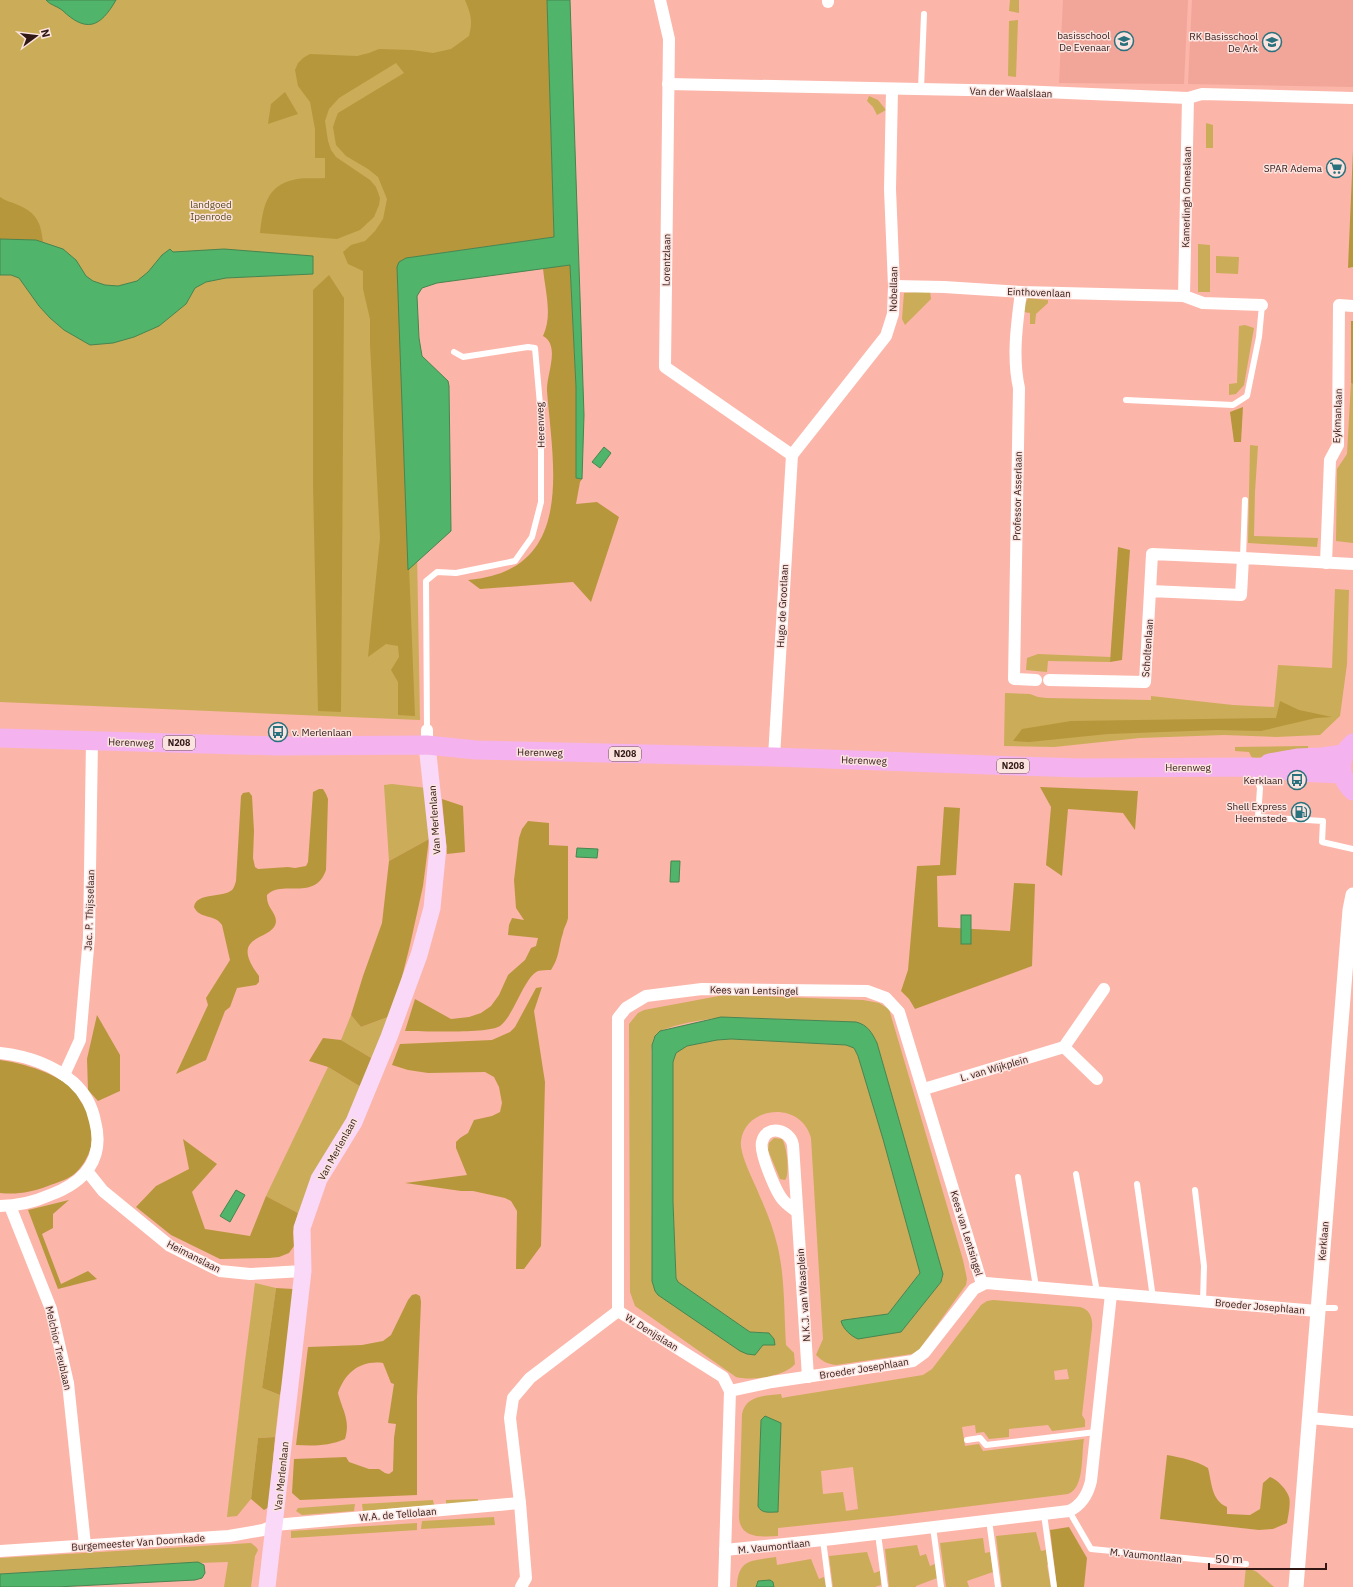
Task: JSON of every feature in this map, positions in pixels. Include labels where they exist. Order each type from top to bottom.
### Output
[{"type":"main road","name":"Herenweg","points":[[0,738],[276,746],[427,744],[476,750],[774,757],[1082,768],[1252,767],[1297,772],[1342,774]]},
{"type":"main road","name":"Van Merlenlaan","points":[[268,1587],[303,1271],[302,1228],[320,1179],[354,1122],[389,1037],[419,955],[432,908],[438,848],[427,744]]},
{"type":"main road","name":"Herenweg","points":[[1252,767],[1297,758],[1322,757],[1348,748]]},
{"type":"main road","name":"N208","points":[[1342,774],[1341,764],[1348,748]]},
{"type":"main road","points":[[1342,774],[1346,783],[1353,791]]},
{"type":"street","name":"Lorentzlaan","points":[[660,0],[669,39],[665,367],[792,455]]},
{"type":"street","name":"Van der Waalslaan","points":[[668,84],[892,90],[921,89],[1188,98],[1202,94],[1353,98]]},
{"type":"street","name":"Nobellaan","points":[[792,455],[886,336],[893,314],[894,286],[890,189],[892,90]]},
{"type":"street","name":"Kamerlingh Onneslaan","points":[[1184,296],[1188,98]]},
{"type":"street","name":"Einthovenlaan","points":[[894,286],[944,287],[1021,292],[1184,296],[1203,303],[1262,305]]},
{"type":"street","name":"Professor Asserlaan","points":[[1021,292],[1017,327],[1016,374],[1019,388],[1014,680],[1036,680]]},
{"type":"street","name":"Eykmanlaan","points":[[1326,563],[1330,460],[1338,445],[1339,305],[1353,306]]},
{"type":"street","name":"Hugo de Grootlaan","points":[[774,757],[792,455]]},
{"type":"street","name":"Scholtenlaan","points":[[1049,680],[1146,682],[1152,554],[1353,564]]},
{"type":"street","points":[[1150,592],[1240,595],[1242,558]]},
{"type":"street","name":"Jac. P. Thijsselaan","points":[[64,1075],[80,1040],[89,937],[92,740]]},
{"type":"street","name":"Kerklaan","points":[[1296,1587],[1317,1310],[1350,950],[1353,895]]},
{"type":"street","name":"Kees van Lentsingel","points":[[618,1311],[618,1018],[626,1008],[646,996],[702,989],[868,991],[886,998],[900,1012],[982,1284]]},
{"type":"street","points":[[1097,1079],[1064,1047],[1104,989]]},
{"type":"street","name":"L. van Wijkplein","points":[[924,1089],[1064,1047]]},
{"type":"street","points":[[0,1053],[31,1058],[64,1075],[82,1091],[88,1102],[95,1121],[99,1141],[96,1154],[87,1171],[73,1185],[36,1201],[5,1206]]},
{"type":"street","name":"N.K.J. van Waasplein","points":[[797,1212],[783,1201],[763,1154],[761,1143],[763,1138],[770,1132],[784,1132],[789,1136],[792,1142],[797,1212],[808,1377]]},
{"type":"street","name":"Heimanslaan","points":[[87,1171],[103,1191],[170,1246],[220,1271],[250,1274],[303,1271]]},
{"type":"street","name":"Melchior Treublaan","points":[[5,1206],[51,1309],[68,1383],[85,1545]]},
{"type":"street","name":"Broeder Josephlaan","points":[[730,1391],[906,1362],[920,1358],[974,1289],[982,1284],[990,1283],[1153,1298],[1317,1310]]},
{"type":"street","points":[[1069,1511],[1083,1501],[1089,1489],[1111,1294]]},
{"type":"street","name":"W. Denijslaan","points":[[521,1587],[526,1578],[520,1502],[510,1418],[513,1398],[530,1378],[618,1311],[723,1377],[730,1391]]},
{"type":"street","points":[[724,1587],[730,1391]]},
{"type":"street","points":[[1310,1418],[1353,1422]]},
{"type":"street","name":"W.A. de Tellolaan","points":[[275,1525],[520,1502]]},
{"type":"street","name":"M. Vaumontlaan","points":[[725,1550],[878,1534],[1069,1511]]},
{"type":"street","name":"Burgemeester Van Doornkade","points":[[0,1551],[229,1536],[263,1530],[275,1525]]},
{"type":"lane","points":[[921,89],[924,14]]},
{"type":"lane","points":[[1126,400],[1233,405],[1247,396],[1259,337],[1262,305]]},
{"type":"lane","name":"Herenweg","points":[[427,744],[426,581],[437,572],[456,573],[515,561],[532,537],[541,502],[540,416],[535,348],[528,347],[463,357],[454,352]]},
{"type":"lane","points":[[1242,558],[1245,500]]},
{"type":"lane","points":[[1252,767],[1260,788],[1258,817],[1323,821],[1322,842],[1353,849]]},
{"type":"lane","points":[[1076,1174],[1097,1292]]},
{"type":"lane","points":[[1018,1177],[1036,1287]]},
{"type":"lane","points":[[1137,1184],[1153,1298]]},
{"type":"lane","name":"Broeder Josephlaan","points":[[1195,1190],[1204,1266],[1203,1302]]},
{"type":"lane","points":[[1317,1310],[1335,1308]]},
{"type":"lane","points":[[967,1440],[980,1438],[986,1445],[1096,1432]]},
{"type":"lane","name":"M. Vaumontlaan","points":[[1069,1511],[1091,1549],[1246,1564]]},
{"type":"lane","points":[[1044,1514],[1054,1587]]},
{"type":"lane","points":[[989,1520],[998,1587]]},
{"type":"lane","points":[[933,1527],[941,1587]]},
{"type":"lane","points":[[878,1534],[885,1587]]},
{"type":"lane","name":"M. Vaumontlaan","points":[[823,1540],[829,1587]]},
{"type":"shaded area","points":[[46,0],[116,0],[104,17],[98,22],[85,24],[78,22]]},
{"type":"shaded area","points":[[465,0],[547,0],[554,237],[406,258],[397,267],[415,716],[398,715],[398,682],[391,670],[399,657],[398,646],[386,644],[368,657],[380,538],[370,319],[363,289],[363,271],[348,264],[343,252],[351,245],[365,241],[375,231],[383,219],[387,199],[378,177],[368,169],[346,156],[336,145],[333,127],[338,113],[404,73],[396,63],[339,98],[329,109],[325,121],[328,141],[331,150],[336,157],[370,180],[376,187],[380,198],[374,217],[360,230],[337,239],[260,233],[265,207],[271,193],[277,187],[297,179],[325,178],[325,158],[315,158],[315,129],[310,102],[298,86],[295,70],[298,63],[310,54],[357,56],[379,49],[412,50],[433,53],[451,49],[469,36],[471,18]]},
{"type":"shaded area","points":[[547,0],[570,0],[584,415],[582,479],[576,478],[576,387],[570,265],[437,283],[422,288],[417,296],[419,338],[422,356],[448,381],[449,386],[451,531],[408,570],[397,267],[399,262],[406,258],[554,237]]},
{"type":"shaded area","name":"basisschool De Evenaar","points":[[1063,0],[1188,0],[1184,84],[1059,83]]},
{"type":"shaded area","name":"RK Basisschool De Ark","points":[[1192,0],[1353,0],[1353,87],[1188,84]]},
{"type":"shaded area","points":[[285,92],[298,114],[268,124],[271,104]]},
{"type":"shaded area","points":[[1353,150],[1353,267],[1348,268]]},
{"type":"shaded area","points":[[0,197],[30,211],[34,215],[41,229],[43,242],[36,240],[0,239]]},
{"type":"shaded area","points":[[0,239],[36,240],[63,249],[76,260],[86,276],[93,281],[105,285],[118,286],[137,281],[148,272],[162,255],[170,249],[173,252],[224,249],[313,256],[313,274],[226,278],[206,282],[195,288],[186,304],[159,326],[134,337],[113,343],[90,345],[64,330],[50,318],[39,306],[19,278],[11,275],[0,275]]},
{"type":"shaded area","points":[[570,265],[576,387],[576,478],[582,479],[580,482],[576,504],[597,502],[619,517],[591,602],[573,582],[480,589],[468,580],[503,572],[527,557],[542,536],[550,511],[553,482],[547,391],[552,354],[548,341],[543,336],[548,320],[548,311],[543,268]]},
{"type":"shaded area","points":[[329,275],[344,298],[341,712],[318,711],[313,484],[313,290]]},
{"type":"shaded area","points":[[1351,321],[1353,321],[1353,384],[1351,383]]},
{"type":"shaded area","points":[[1243,407],[1241,442],[1234,442],[1230,412]]},
{"type":"shaded area","points":[[604,447],[611,453],[600,468],[592,462]]},
{"type":"shaded area","points":[[1118,547],[1130,550],[1122,660],[1110,662]]},
{"type":"shaded area","points":[[1280,701],[1299,710],[1332,717],[1316,718],[1261,731],[1217,730],[1108,734],[1029,742],[1013,741],[1022,729],[1071,721],[1276,718]]},
{"type":"shaded area","points":[[1040,787],[1138,791],[1135,830],[1123,813],[1068,809],[1062,876],[1046,865],[1051,807]]},
{"type":"shaded area","points":[[323,789],[328,799],[326,870],[321,880],[306,888],[281,889],[273,891],[267,895],[269,906],[276,918],[274,928],[255,940],[250,945],[248,952],[250,962],[259,976],[259,982],[256,985],[237,988],[230,1007],[225,1011],[206,1060],[176,1074],[208,1005],[206,998],[230,960],[222,925],[215,919],[200,914],[194,907],[196,902],[200,899],[223,894],[232,890],[234,887],[236,881],[241,796],[243,793],[249,792],[252,796],[254,831],[253,858],[255,867],[258,869],[295,868],[306,866],[308,862],[313,792]]},
{"type":"shaded area","points":[[442,799],[463,806],[465,852],[447,854]]},
{"type":"shaded area","points":[[944,807],[960,808],[956,875],[937,876],[938,927],[1010,931],[1014,883],[1035,884],[1032,966],[915,1009],[909,999],[901,991],[908,970],[917,866],[940,865]]},
{"type":"shaded area","points":[[528,821],[549,823],[549,845],[568,846],[568,918],[554,965],[551,970],[538,971],[533,975],[528,981],[510,1014],[500,1026],[493,1029],[469,1031],[405,1031],[415,999],[451,1019],[469,1017],[481,1013],[491,1006],[499,995],[508,975],[525,960],[531,948],[536,946],[538,938],[508,935],[509,925],[512,918],[524,920],[516,908],[514,880],[519,838],[522,829]]},
{"type":"shaded area","points":[[429,839],[423,886],[399,989],[388,1017],[361,1027],[351,1015],[382,923],[389,861]]},
{"type":"shaded area","points":[[577,848],[598,849],[597,858],[576,857]]},
{"type":"shaded area","points":[[671,861],[680,861],[679,882],[670,882]]},
{"type":"shaded area","points":[[961,915],[971,915],[971,944],[961,944]]},
{"type":"shaded area","points":[[542,987],[534,1011],[545,1082],[541,1246],[524,1269],[516,1269],[517,1211],[511,1201],[505,1198],[473,1191],[461,1191],[405,1183],[467,1175],[456,1148],[456,1142],[468,1133],[474,1120],[492,1116],[500,1112],[502,1103],[499,1087],[494,1077],[485,1072],[428,1073],[408,1070],[392,1065],[400,1044],[492,1040],[510,1032],[515,1027],[536,988]]},
{"type":"shaded area","points":[[97,1015],[120,1055],[120,1091],[98,1101],[88,1090],[87,1059]]},
{"type":"shaded area","points":[[721,1017],[856,1022],[867,1027],[877,1043],[943,1274],[941,1282],[901,1332],[858,1339],[848,1332],[841,1321],[888,1314],[920,1273],[883,1139],[858,1056],[854,1048],[846,1045],[731,1039],[717,1040],[687,1046],[676,1053],[673,1062],[673,1202],[676,1278],[678,1282],[750,1332],[769,1333],[774,1339],[775,1345],[763,1345],[755,1355],[740,1351],[658,1295],[655,1291],[652,1281],[652,1045],[655,1036],[660,1031]]},
{"type":"shaded area","points":[[323,1038],[341,1040],[373,1059],[361,1087],[328,1067],[309,1061]]},
{"type":"shaded area","points":[[0,1060],[40,1070],[60,1079],[75,1091],[89,1115],[93,1131],[91,1148],[88,1156],[79,1170],[70,1177],[54,1184],[30,1191],[12,1194],[0,1193]]},
{"type":"shaded area","points":[[183,1139],[217,1164],[192,1192],[205,1229],[250,1236],[266,1196],[298,1213],[293,1232],[294,1246],[289,1253],[279,1257],[269,1258],[220,1259],[171,1235],[136,1207],[156,1186],[189,1169]]},
{"type":"shaded area","points":[[236,1190],[245,1195],[230,1222],[220,1216]]},
{"type":"shaded area","points":[[69,1200],[53,1214],[53,1228],[42,1234],[61,1284],[88,1271],[97,1279],[58,1289],[28,1210]]},
{"type":"shaded area","points":[[276,1288],[293,1289],[289,1348],[280,1395],[262,1388]]},
{"type":"shaded area","points":[[416,1294],[420,1296],[421,1302],[417,1397],[417,1495],[300,1500],[292,1493],[294,1459],[346,1457],[349,1462],[369,1469],[379,1469],[389,1474],[393,1471],[396,1424],[388,1423],[394,1384],[391,1383],[383,1363],[367,1364],[354,1369],[349,1374],[338,1393],[347,1426],[345,1439],[321,1445],[296,1445],[308,1347],[362,1345],[383,1341],[391,1335],[408,1300],[412,1295]]},
{"type":"shaded area","points":[[765,1416],[781,1423],[778,1512],[764,1511],[759,1509],[758,1506],[761,1420]]},
{"type":"shaded area","points":[[275,1437],[269,1507],[264,1510],[251,1499],[258,1438]]},
{"type":"shaded area","points":[[1167,1455],[1193,1461],[1208,1468],[1215,1496],[1227,1507],[1227,1514],[1250,1515],[1260,1509],[1263,1483],[1270,1477],[1273,1478],[1286,1491],[1290,1500],[1287,1523],[1273,1529],[1259,1530],[1160,1519]]},
{"type":"shaded area","points":[[1069,1527],[1087,1558],[1084,1587],[1057,1587],[1050,1530]]},
{"type":"shaded area","points":[[198,1562],[204,1565],[205,1573],[202,1578],[195,1580],[56,1587],[0,1587],[0,1574]]},
{"type":"shaded area","points":[[770,1580],[773,1582],[774,1587],[756,1587],[758,1581]]},
{"type":"green space","name":"landgoed Ipenrode","points":[[0,0],[555,0],[412,272],[420,720],[0,702]]},
{"type":"green space","points":[[1010,0],[1019,0],[1019,13],[1009,11]]},
{"type":"green space","points":[[1018,20],[1016,77],[1008,76],[1009,21]]},
{"type":"green space","points":[[869,96],[878,100],[886,110],[877,115],[873,107],[867,101]]},
{"type":"green space","points":[[1206,123],[1213,125],[1213,148],[1206,148]]},
{"type":"green space","points":[[1198,244],[1210,245],[1210,292],[1198,292]]},
{"type":"green space","points":[[1216,256],[1239,257],[1238,274],[1216,273]]},
{"type":"green space","points":[[930,291],[931,299],[905,325],[902,319],[904,293]]},
{"type":"green space","points":[[1028,298],[1048,300],[1048,303],[1036,314],[1035,324],[1030,324],[1030,313],[1024,312],[1025,304]]},
{"type":"green space","points":[[1245,325],[1254,328],[1244,385],[1236,394],[1229,395],[1229,384],[1237,383],[1239,326]]},
{"type":"green space","points":[[1351,383],[1353,384],[1353,543],[1336,541],[1337,469],[1347,454]]},
{"type":"green space","points":[[1250,445],[1258,446],[1254,536],[1318,538],[1317,547],[1248,543]]},
{"type":"green space","points":[[1335,589],[1349,590],[1347,664],[1340,716],[1320,735],[1276,737],[1224,735],[1140,738],[1054,747],[1004,746],[1005,693],[1030,694],[1047,698],[1151,700],[1151,696],[1233,705],[1274,707],[1278,665],[1332,668]]},
{"type":"green space","points":[[1038,654],[1111,657],[1110,662],[1048,661],[1047,672],[1026,670],[1027,658]]},
{"type":"green space","points":[[1308,746],[1309,754],[1252,758],[1249,752],[1235,751],[1235,747]]},
{"type":"green space","points":[[392,784],[427,788],[429,839],[389,861],[384,785]]},
{"type":"green space","points":[[724,995],[863,1000],[879,1003],[889,1009],[963,1260],[967,1279],[966,1285],[919,1350],[912,1354],[836,1365],[825,1362],[816,1355],[823,1339],[811,1138],[805,1126],[796,1118],[786,1113],[774,1112],[762,1115],[752,1120],[745,1129],[741,1141],[741,1147],[745,1162],[775,1235],[783,1284],[786,1345],[794,1353],[795,1364],[783,1372],[767,1377],[736,1377],[635,1306],[630,1292],[629,1024],[638,1013],[644,1010]],"holes":[[[725,1017],[856,1022],[864,1025],[877,1043],[943,1276],[941,1282],[901,1332],[855,1337],[844,1327],[841,1321],[888,1314],[920,1273],[883,1139],[858,1056],[854,1048],[847,1045],[731,1039],[717,1040],[687,1046],[676,1053],[673,1062],[673,1202],[676,1278],[678,1282],[750,1332],[765,1332],[761,1348],[751,1355],[740,1351],[655,1291],[652,1281],[651,1052],[653,1041],[655,1036],[665,1029]]]},
{"type":"green space","points":[[351,1015],[361,1027],[388,1017],[373,1059],[341,1040]]},
{"type":"green space","points":[[328,1067],[361,1087],[313,1193],[298,1213],[266,1196]]},
{"type":"green space","points":[[774,1138],[782,1139],[784,1143],[788,1167],[787,1177],[785,1180],[780,1179],[768,1150],[769,1143]]},
{"type":"green space","points":[[255,1283],[276,1288],[262,1388],[280,1395],[275,1437],[258,1438],[251,1499],[237,1516],[227,1517],[245,1361]]},
{"type":"green space","points":[[993,1300],[1080,1307],[1086,1310],[1090,1315],[1092,1328],[1082,1415],[1085,1420],[1085,1427],[1052,1431],[1048,1425],[1009,1429],[1009,1437],[989,1439],[984,1432],[976,1433],[975,1425],[962,1427],[965,1446],[979,1444],[983,1451],[1084,1439],[1080,1478],[1073,1491],[1068,1494],[892,1516],[778,1528],[778,1536],[765,1537],[753,1535],[743,1529],[740,1524],[739,1517],[742,1414],[748,1403],[763,1396],[781,1394],[782,1398],[923,1375],[932,1369],[981,1305],[987,1301]],"holes":[[[1067,1369],[1069,1379],[1055,1380],[1054,1371]],[[771,1419],[781,1423],[778,1512],[764,1511],[759,1509],[758,1506],[761,1420]],[[853,1467],[858,1509],[846,1511],[843,1492],[823,1494],[821,1471]]]},
{"type":"green space","points":[[478,1499],[478,1504],[446,1506],[446,1500]]},
{"type":"green space","points":[[433,1500],[434,1505],[363,1511],[362,1504]]},
{"type":"green space","points":[[355,1504],[354,1511],[302,1515],[296,1511],[298,1508]]},
{"type":"green space","points":[[494,1517],[495,1525],[421,1529],[422,1521]]},
{"type":"green space","points":[[417,1523],[417,1530],[291,1538],[291,1531]]},
{"type":"green space","points":[[1036,1532],[1041,1551],[1046,1550],[1051,1587],[1002,1587],[996,1536]]},
{"type":"green space","points":[[983,1538],[985,1553],[990,1552],[993,1572],[967,1581],[969,1587],[946,1587],[940,1543]]},
{"type":"green space","points":[[251,1543],[258,1550],[255,1556],[251,1587],[224,1587],[228,1562],[136,1565],[0,1574],[0,1558]]},
{"type":"green space","points":[[917,1545],[920,1556],[926,1554],[930,1566],[935,1564],[937,1578],[916,1587],[889,1587],[885,1549]]},
{"type":"green space","points":[[867,1552],[874,1573],[880,1571],[881,1585],[875,1587],[833,1587],[829,1556]]},
{"type":"green space","points":[[776,1557],[777,1565],[811,1559],[819,1579],[824,1577],[826,1587],[774,1587],[773,1582],[756,1584],[756,1587],[737,1587],[740,1571],[743,1566],[753,1561]]},
{"type":"green space","points":[[1246,1567],[1257,1572],[1274,1587],[1244,1587]]},
{"type":"place","name":"basisschool De Evenaar","points":[[1124,41]]},
{"type":"place","name":"RK Basisschool De Ark","points":[[1272,42]]},
{"type":"place","name":"SPAR Adema","points":[[1336,168]]},
{"type":"place","name":"v. Merlenlaan","points":[[278,732]]},
{"type":"place","name":"Kerklaan","points":[[1297,780]]},
{"type":"place","name":"Shell Express Heemstede","points":[[1301,812]]}]
